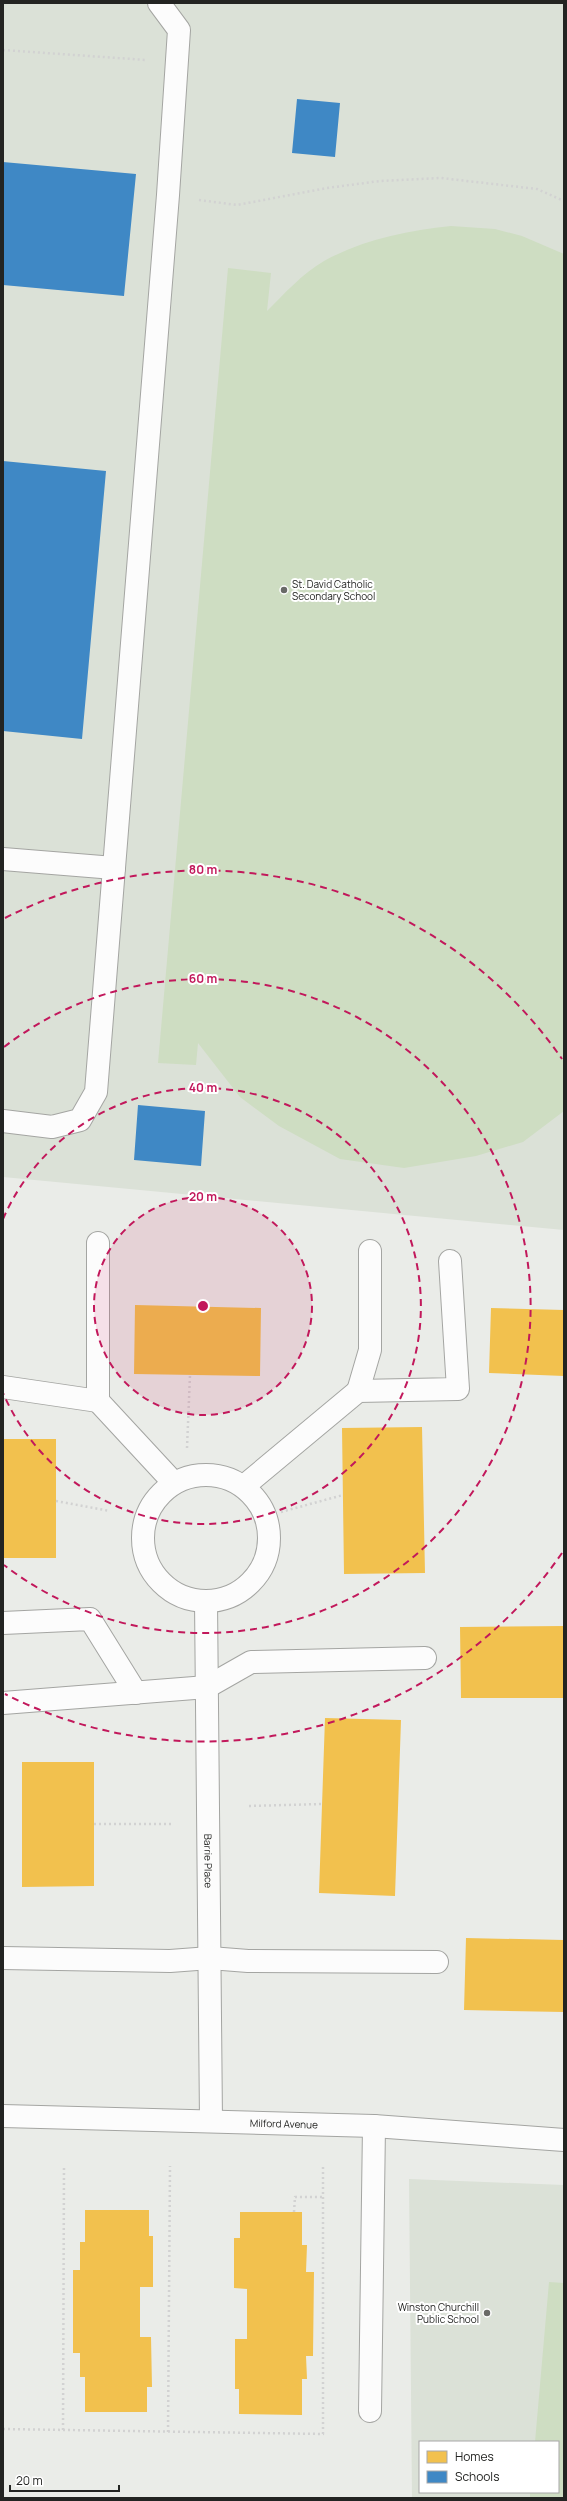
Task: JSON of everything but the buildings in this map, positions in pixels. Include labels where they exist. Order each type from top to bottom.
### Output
[{"type":"street","points":[[3,1121],[52,1126],[80,1120],[96,1092],[168,195],[179,30],[159,3]]},
{"type":"street","points":[[3,859],[114,868]]},
{"type":"street","points":[[98,1243],[98,1401]]},
{"type":"street","points":[[244,1486],[358,1391],[370,1350],[370,1251]]},
{"type":"street","points":[[358,1391],[458,1389],[450,1261]]},
{"type":"street","points":[[3,1387],[98,1401],[174,1483]]},
{"type":"street","points":[[202,1475],[224,1477],[244,1486],[262,1507],[269,1534],[268,1555],[258,1575],[247,1586],[228,1598],[206,1601],[190,1599],[170,1590],[155,1574],[143,1542],[145,1520],[157,1497],[174,1483],[202,1475]]},
{"type":"street","name":"Barrie Place","points":[[206,1601],[211,2121]]},
{"type":"street","points":[[3,1623],[90,1619],[136,1693]]},
{"type":"street","points":[[3,1704],[207,1687],[251,1662],[425,1658]]},
{"type":"street","points":[[3,1958],[170,1961],[210,1958],[248,1961],[437,1962]]},
{"type":"street","name":"Milford Avenue","points":[[3,2116],[211,2121],[249,2124],[374,2126],[564,2140]]},
{"type":"street","points":[[370,2411],[374,2126]]},
{"type":"path","points":[[3,50],[150,60]]},
{"type":"path","points":[[168,195],[237,205],[327,188],[380,181],[441,178],[537,189],[564,201]]},
{"type":"path","points":[[187,1448],[190,1375]]},
{"type":"path","points":[[281,1512],[343,1495]]},
{"type":"path","points":[[56,1501],[110,1511]]},
{"type":"path","points":[[249,1806],[322,1804]]},
{"type":"path","points":[[94,1824],[171,1824]]},
{"type":"path","points":[[63,2430],[64,2166]]},
{"type":"path","points":[[168,2432],[170,2166]]},
{"type":"path","points":[[3,2429],[323,2434],[323,2167]]},
{"type":"path","points":[[294,2212],[295,2197],[323,2197]]},
{"type":"shaded area","name":"St. David Catholic Secondary School","points":[[3,3],[564,3],[564,1230],[3,1177]]},
{"type":"shaded area","name":"Winston Churchill Public School","points":[[409,2179],[564,2185],[564,2498],[412,2498]]},
{"type":"green space","points":[[451,226],[495,229],[522,236],[564,254],[564,1111],[523,1142],[476,1156],[404,1168],[340,1159],[279,1126],[240,1097],[198,1043],[196,1065],[158,1063],[228,268],[271,273],[267,311],[309,271],[339,253],[402,233]]},
{"type":"green space","points":[[549,2282],[564,2283],[564,2498],[530,2498],[530,2493],[559,2493],[559,2441],[535,2441]]},
{"type":"place","name":"St. David Catholic Secondary School","points":[[284,590]]},
{"type":"place","name":"Winston Churchill Public School","points":[[487,2313]]}]
